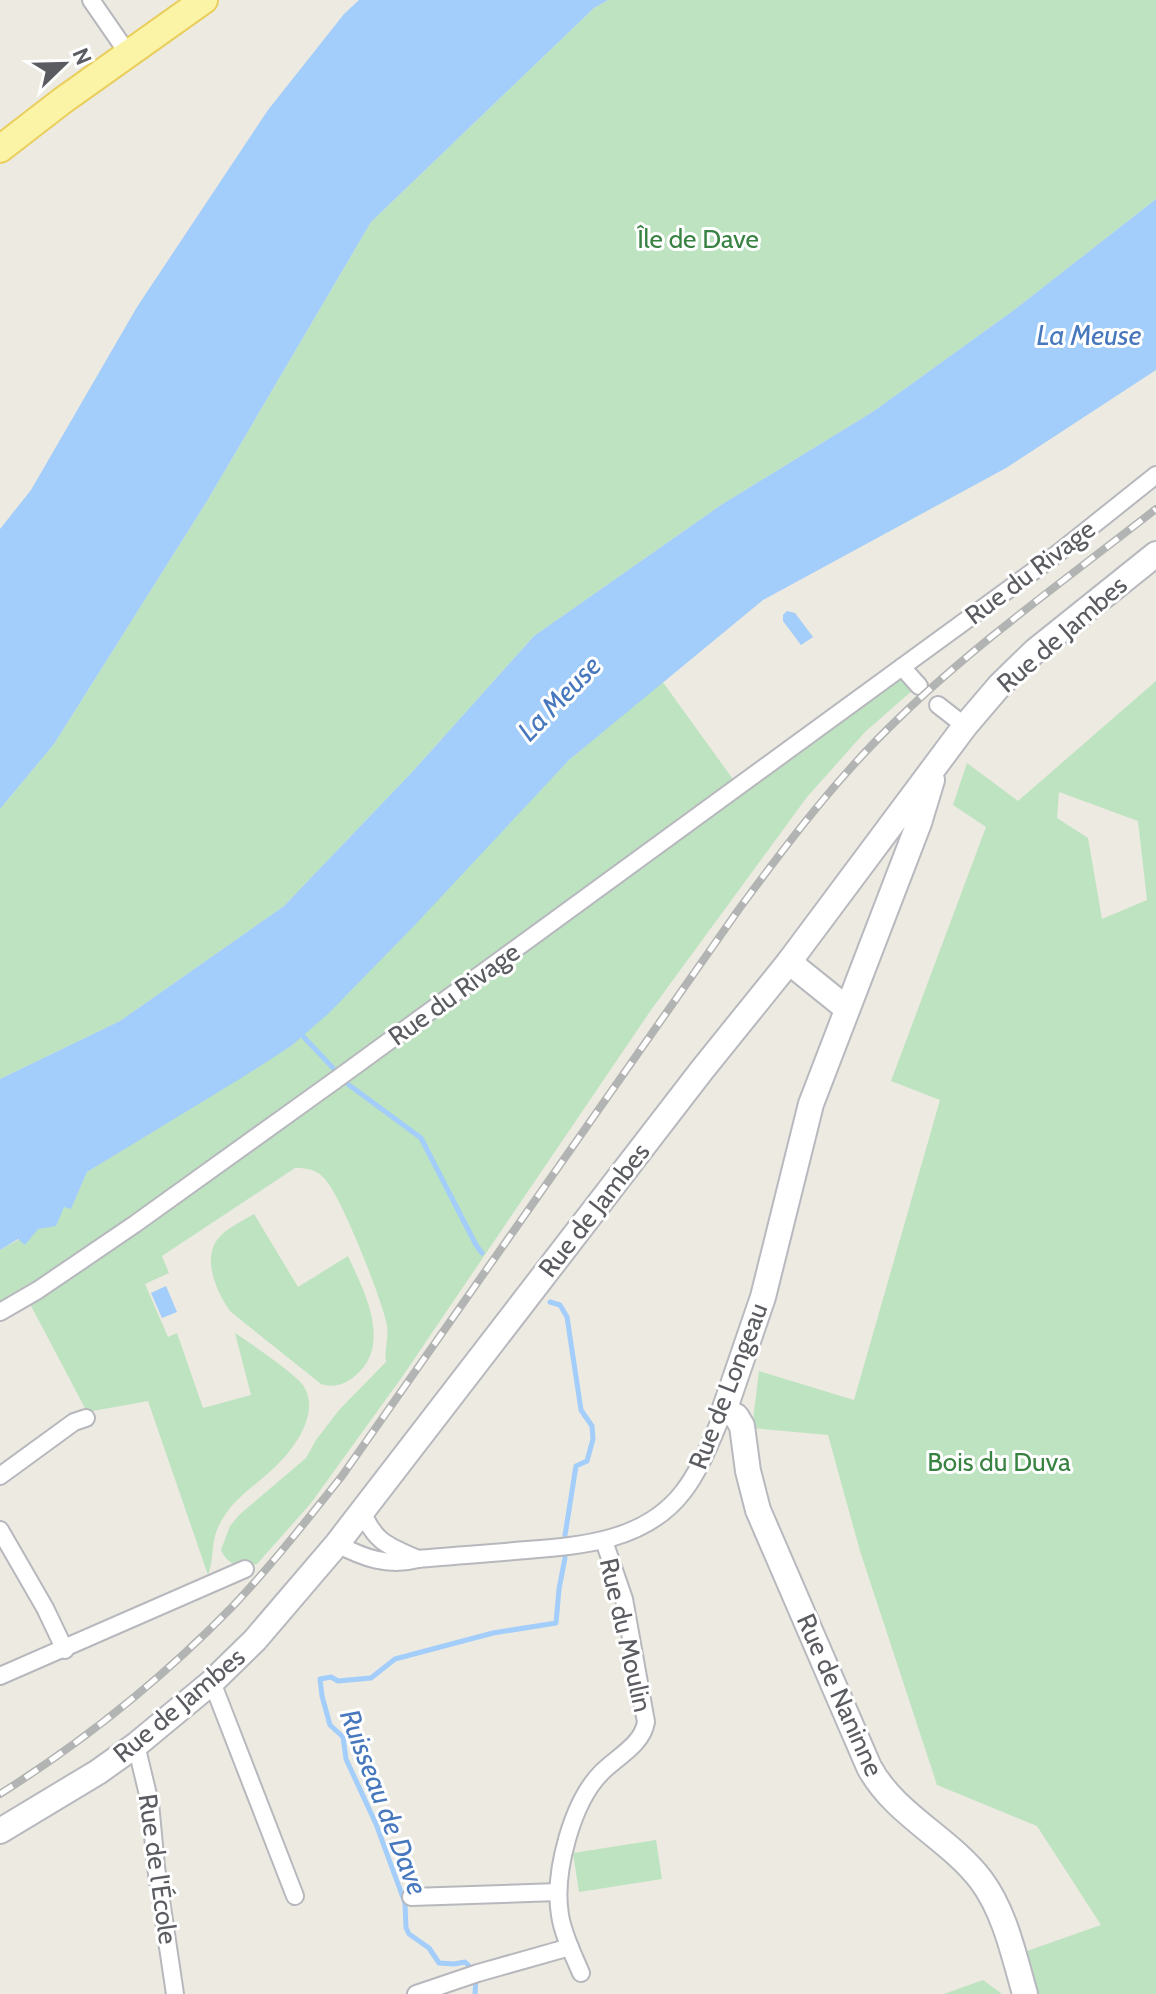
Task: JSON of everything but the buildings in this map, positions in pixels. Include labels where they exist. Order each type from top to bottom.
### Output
[{"type":"main road","points":[[0,149],[204,0]]},
{"type":"main road","name":"Rue de Jambes","points":[[0,1831],[98,1772],[136,1745],[212,1682],[265,1628],[337,1544],[702,1070],[789,962],[965,726],[1035,651],[1156,554]]},
{"type":"main road","name":"Rue de Longeau","points":[[724,1411],[763,1297],[811,1104],[919,823],[937,762]]},
{"type":"main road","points":[[789,962],[846,1008]]},
{"type":"main road","name":"Rue de Naninne","points":[[724,1411],[736,1416],[742,1426],[748,1471],[758,1510],[869,1767],[883,1790],[960,1858],[987,1890],[1001,1917],[1025,1994]]},
{"type":"street","points":[[91,0],[129,55]]},
{"type":"street","name":"Rue du Rivage","points":[[0,1312],[135,1224],[341,1076],[1057,554],[1156,475]]},
{"type":"street","points":[[902,667],[919,686]]},
{"type":"street","points":[[938,705],[965,726]]},
{"type":"street","name":"Rue de Longeau","points":[[337,1544],[363,1557],[402,1563],[604,1541],[645,1525],[681,1495],[696,1472],[724,1411]]},
{"type":"street","points":[[0,1476],[74,1422],[86,1418]]},
{"type":"street","points":[[362,1510],[372,1533],[382,1542],[418,1559]]},
{"type":"street","points":[[0,1530],[45,1608],[65,1650]]},
{"type":"street","name":"Rue du Moulin","points":[[581,1973],[561,1919],[558,1892],[578,1806],[603,1771],[640,1738],[646,1722],[624,1599],[604,1541]]},
{"type":"street","points":[[0,1676],[245,1569]]},
{"type":"street","points":[[212,1682],[295,1896]]},
{"type":"street","name":"Rue de l'École","points":[[136,1745],[150,1803],[175,1994]]},
{"type":"street","points":[[411,1897],[558,1892]]},
{"type":"street","points":[[416,1994],[570,1947]]},
{"type":"green space","name":"Île de Dave","points":[[608,0],[1156,0],[1156,199],[1014,310],[874,411],[721,505],[534,636],[414,770],[284,906],[120,1021],[0,1079],[0,809],[54,744],[207,501],[371,222],[594,8]]},
{"type":"green space","points":[[902,676],[914,689],[865,732],[807,797],[651,1010],[402,1377],[311,1503],[257,1564],[246,1566],[227,1560],[221,1550],[230,1526],[306,1458],[339,1410],[386,1362],[387,1325],[384,1312],[360,1247],[339,1203],[323,1177],[310,1170],[295,1168],[162,1256],[169,1273],[145,1284],[168,1337],[177,1333],[203,1408],[251,1395],[235,1333],[290,1373],[303,1385],[308,1395],[307,1418],[298,1440],[276,1466],[232,1506],[221,1522],[208,1575],[148,1401],[87,1412],[29,1302]]},
{"type":"green space","points":[[662,681],[735,782],[132,1220],[48,1277],[42,1276],[0,1301],[0,1250],[38,1229],[64,1206],[71,1208],[87,1172],[291,1046],[569,760]]},
{"type":"green space","name":"Bois du Duva","points":[[1156,681],[1156,1994],[1035,1994],[1024,1952],[1101,1925],[1037,1826],[937,1785],[860,1551],[828,1435],[752,1428],[759,1371],[854,1400],[940,1100],[891,1081],[986,827],[953,805],[967,763],[1018,801]],"holes":[[[1059,792],[1138,821],[1147,900],[1102,919],[1088,838],[1057,818]]]},
{"type":"green space","points":[[254,1214],[298,1287],[348,1256],[367,1301],[374,1334],[366,1363],[347,1382],[335,1386],[321,1384],[231,1312],[221,1297],[211,1268],[213,1248],[224,1232]]},
{"type":"green space","points":[[656,1840],[662,1879],[579,1892],[573,1853]]},
{"type":"green space","points":[[983,1980],[1002,1994],[944,1994]]},
{"type":"water","points":[[359,0],[608,0],[594,8],[371,222],[207,501],[54,744],[0,809],[0,529],[31,490],[137,307],[268,110],[344,14]]},
{"type":"water","name":"La Meuse","points":[[1156,199],[1156,370],[1006,468],[763,600],[569,760],[413,927],[328,1014],[291,1046],[87,1172],[71,1209],[64,1207],[56,1226],[38,1229],[25,1245],[18,1239],[0,1250],[0,1079],[120,1021],[284,906],[414,770],[534,636],[721,505],[874,411],[1014,310]]},
{"type":"water","points":[[787,611],[795,613],[813,637],[801,645],[783,621]]},
{"type":"water","points":[[166,1286],[177,1312],[162,1318],[151,1293]]},
{"type":"waterway","name":"Ruisseau de Dave","points":[[298,1031],[333,1068]]},
{"type":"waterway","name":"Ruisseau de Dave","points":[[345,1082],[421,1138],[482,1253]]},
{"type":"waterway","name":"Ruisseau de Dave","points":[[550,1302],[560,1305],[567,1317],[581,1410],[592,1426],[593,1439],[587,1461],[576,1466],[565,1535]]},
{"type":"waterway","name":"Ruisseau de Dave","points":[[472,1969],[465,1962],[439,1963],[429,1948],[409,1934],[405,1903],[376,1824],[346,1759],[343,1737],[330,1725],[320,1679],[371,1678],[395,1659],[493,1633],[556,1623],[565,1558]]},
{"type":"waterway","name":"Ruisseau de Dave","points":[[475,1994],[476,1979]]},
{"type":"railway","points":[[0,1794],[62,1753],[150,1684],[205,1634],[261,1576],[342,1476],[739,909],[835,785],[900,717],[961,662],[1156,509]]}]
